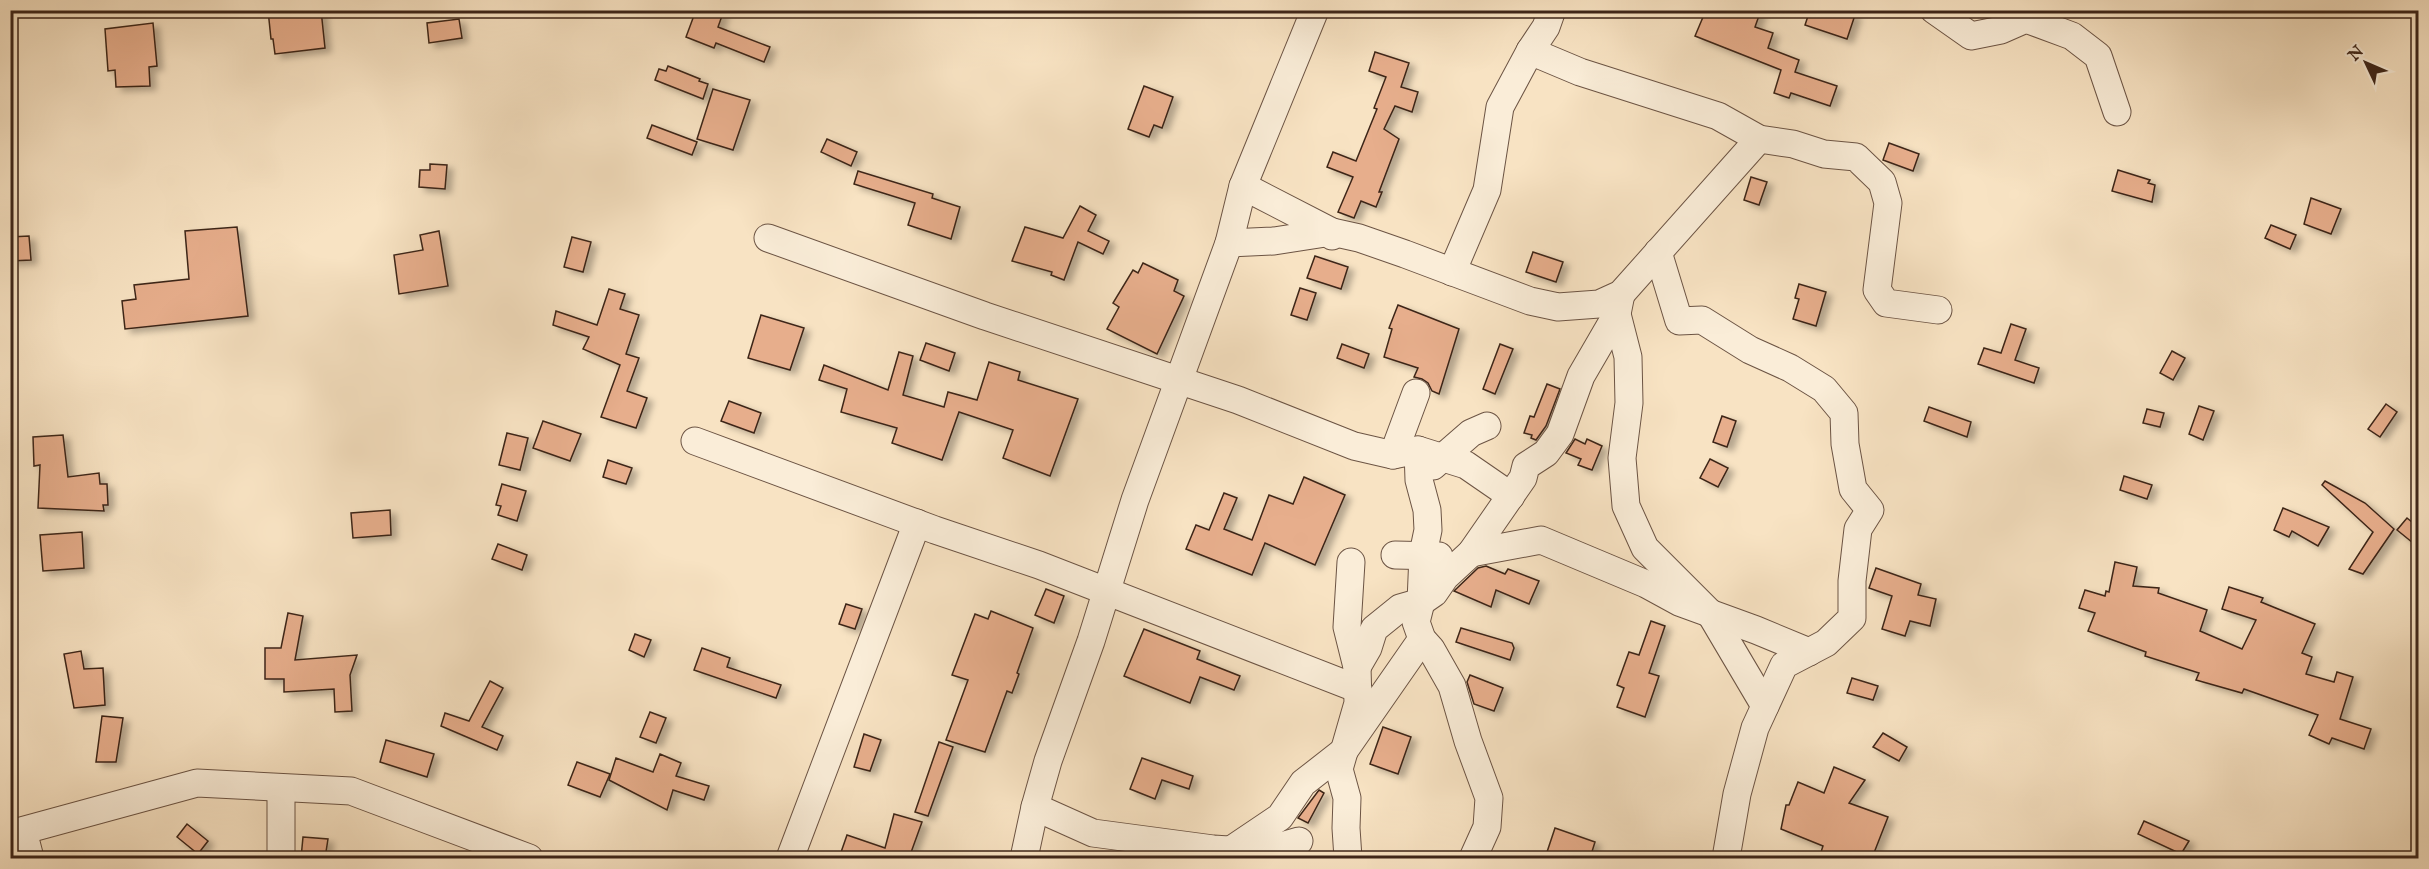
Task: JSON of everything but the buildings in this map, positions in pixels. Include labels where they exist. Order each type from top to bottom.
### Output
[{"type":"street","points":[[1024,858],[1048,761],[1107,592],[1135,500],[1228,243],[1243,186],[1315,10]]},
{"type":"street","points":[[1452,272],[1487,190],[1500,107],[1530,51],[1546,27],[1552,10]]},
{"type":"street","points":[[1934,10],[1971,36],[2001,30],[2026,19],[2072,36],[2098,56],[2117,112]]},
{"type":"street","points":[[1530,51],[1580,72],[1718,116],[1759,139],[1793,144],[1824,154],[1856,158],[1882,182],[1888,203],[1877,290],[1886,303],[1938,310]]},
{"type":"street","points":[[1357,678],[1374,629],[1400,608],[1421,602],[1434,593],[1445,577],[1467,556],[1511,496],[1523,478],[1526,466],[1546,453],[1560,434],[1581,376],[1619,304],[1658,252],[1759,139]]},
{"type":"street","points":[[1243,186],[1332,241]]},
{"type":"street","points":[[768,238],[985,316],[1238,400],[1354,446],[1418,454],[1466,465],[1511,496]]},
{"type":"street","points":[[1228,243],[1332,241],[1359,238],[1530,301],[1558,307],[1619,304]]},
{"type":"street","points":[[1658,252],[1679,321],[1702,320],[1750,350],[1790,368],[1824,389],[1844,412],[1845,444],[1853,489],[1870,510],[1858,529],[1852,580],[1852,618],[1826,643],[1784,665],[1755,728],[1737,794],[1726,858]]},
{"type":"street","points":[[1619,304],[1628,357],[1629,403],[1622,458],[1626,506],[1645,548],[1710,613],[1765,706]]},
{"type":"street","points":[[1416,393],[1419,480],[1427,510],[1428,530],[1423,554],[1421,602],[1416,622],[1422,639],[1431,649],[1452,686],[1468,741],[1489,798],[1487,827],[1473,858]]},
{"type":"street","points":[[1418,454],[1487,426]]},
{"type":"street","points":[[695,441],[917,524],[1012,555],[1107,592],[1357,678]]},
{"type":"street","points":[[790,858],[917,524]]},
{"type":"street","points":[[1395,555],[1467,556],[1541,540],[1646,584],[1679,602],[1809,652]]},
{"type":"street","points":[[1348,858],[1347,798],[1339,769],[1358,703],[1357,678],[1347,625],[1352,562]]},
{"type":"street","points":[[1347,625],[1374,629]]},
{"type":"street","points":[[1231,850],[1280,818],[1303,783],[1344,751],[1422,639]]},
{"type":"street","points":[[30,858],[17,832],[197,783],[351,791],[529,858]]},
{"type":"street","points":[[281,788],[281,858]]},
{"type":"street","points":[[1035,807],[1093,833],[1261,852],[1299,842]]}]
